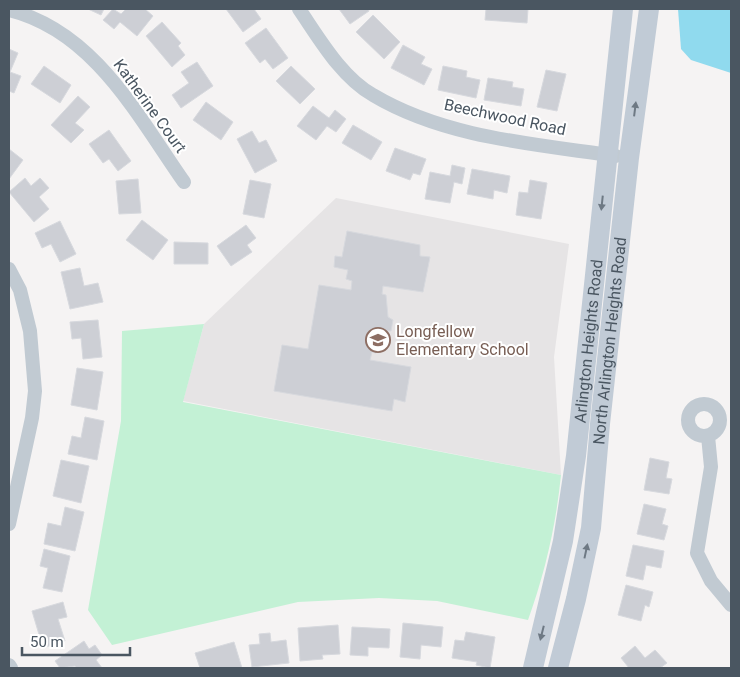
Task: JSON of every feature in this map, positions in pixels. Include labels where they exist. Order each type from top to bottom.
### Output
[{"type":"main road","name":"Arlington Heights Road","points":[[533,668],[563,541],[576,456],[606,154],[623,9]]},
{"type":"main road","name":"North Arlington Heights Road","points":[[558,668],[576,599],[591,528],[629,158],[649,9]]},
{"type":"street","name":"Beechwood Road","points":[[299,9],[336,63],[372,94],[412,113],[456,129],[629,158]]},
{"type":"street","name":"Katherine Court","points":[[9,10],[30,15],[77,43],[113,79],[184,182]]},
{"type":"street","points":[[9,269],[20,290],[30,331],[35,391],[32,418],[9,524]]},
{"type":"street","points":[[708,436],[711,467],[697,553],[711,582],[731,605]]},
{"type":"shaded area","name":"Longfellow Elementary School","points":[[336,198],[569,244],[554,357],[561,475],[183,401],[204,324]]},
{"type":"green space","points":[[204,324],[183,402],[561,475],[549,549],[540,585],[528,620],[437,601],[379,598],[298,602],[112,645],[88,610],[121,421],[122,331]]},
{"type":"water","points":[[678,9],[731,9],[731,73],[691,60],[681,49]]},
{"type":"building","points":[[88,9],[104,9],[101,15]]},
{"type":"building","points":[[113,9],[121,14],[126,9],[145,9],[153,16],[137,36],[120,22],[114,29],[103,20]]},
{"type":"building","points":[[226,9],[254,9],[261,19],[243,32]]},
{"type":"building","points":[[339,9],[368,9],[369,11],[350,24]]},
{"type":"building","points":[[486,9],[528,9],[527,23],[485,20]]},
{"type":"building","points":[[373,15],[400,42],[384,59],[356,32]]},
{"type":"building","points":[[162,22],[181,43],[178,46],[185,55],[172,67],[146,36]]},
{"type":"building","points":[[266,28],[288,58],[273,69],[265,59],[260,63],[245,43]]},
{"type":"building","points":[[403,45],[425,57],[421,64],[432,69],[424,85],[391,68]]},
{"type":"building","points":[[9,49],[18,53],[10,72],[21,76],[14,93],[9,91]]},
{"type":"building","points":[[197,62],[213,86],[181,108],[172,95],[189,83],[181,72]]},
{"type":"building","points":[[44,66],[71,85],[60,103],[31,84]]},
{"type":"building","points":[[291,66],[315,89],[300,104],[276,81]]},
{"type":"building","points":[[443,66],[467,71],[466,77],[480,80],[476,98],[438,90]]},
{"type":"building","points":[[546,70],[566,74],[557,111],[537,107]]},
{"type":"building","points":[[488,78],[513,82],[512,87],[524,89],[521,106],[484,100]]},
{"type":"building","points":[[78,96],[90,107],[75,123],[84,130],[71,143],[51,125]]},
{"type":"building","points":[[206,102],[233,122],[221,140],[193,120]]},
{"type":"building","points":[[313,106],[329,118],[335,110],[346,119],[336,132],[327,126],[316,140],[297,126]]},
{"type":"building","points":[[353,125],[382,142],[371,160],[342,143]]},
{"type":"building","points":[[109,130],[131,161],[118,171],[109,159],[103,163],[89,144]]},
{"type":"building","points":[[252,131],[259,143],[266,140],[277,161],[255,173],[237,139]]},
{"type":"building","points":[[395,148],[426,159],[420,175],[413,173],[410,180],[386,171]]},
{"type":"building","points":[[9,149],[23,160],[9,179]]},
{"type":"building","points":[[452,165],[465,168],[462,184],[454,182],[450,203],[425,199],[430,172],[450,176]]},
{"type":"building","points":[[472,169],[510,176],[507,193],[494,190],[493,199],[467,194]]},
{"type":"building","points":[[25,178],[31,186],[40,178],[49,188],[39,197],[49,209],[34,222],[9,192]]},
{"type":"building","points":[[138,179],[141,213],[119,214],[116,181]]},
{"type":"building","points":[[250,180],[271,184],[264,218],[243,214]]},
{"type":"building","points":[[530,180],[547,183],[541,219],[516,215],[519,192],[528,193]]},
{"type":"building","points":[[142,220],[168,240],[153,260],[126,240]]},
{"type":"building","points":[[60,221],[76,254],[60,262],[51,244],[42,248],[35,233]]},
{"type":"building","points":[[246,225],[256,238],[247,245],[252,252],[231,266],[217,246]]},
{"type":"building","points":[[347,231],[420,245],[420,256],[430,257],[423,292],[383,286],[382,294],[386,295],[388,317],[393,320],[391,331],[387,331],[376,353],[372,352],[370,360],[411,367],[405,402],[394,399],[392,411],[274,391],[282,345],[308,349],[319,285],[351,290],[352,281],[346,279],[348,270],[334,267],[335,256],[342,257]]},
{"type":"building","points":[[174,242],[208,243],[208,264],[174,264]]},
{"type":"building","points":[[80,268],[84,286],[98,283],[103,302],[70,309],[61,272]]},
{"type":"building","points":[[98,320],[102,357],[83,359],[81,338],[72,339],[70,322]]},
{"type":"building","points":[[77,368],[103,372],[97,410],[71,405]]},
{"type":"building","points":[[85,417],[104,421],[97,460],[68,454],[72,436],[81,438]]},
{"type":"building","points":[[650,458],[669,462],[666,478],[672,479],[669,494],[644,490]]},
{"type":"building","points":[[61,460],[89,466],[81,503],[53,496]]},
{"type":"building","points":[[644,504],[666,509],[662,524],[668,526],[664,540],[637,534]]},
{"type":"building","points":[[65,507],[84,512],[75,551],[44,544],[48,523],[61,526]]},
{"type":"building","points":[[633,545],[664,551],[661,568],[646,565],[643,580],[626,576]]},
{"type":"building","points":[[44,549],[70,556],[62,592],[43,588],[48,568],[40,566]]},
{"type":"building","points":[[626,585],[653,592],[649,607],[645,605],[641,621],[618,615]]},
{"type":"building","points":[[63,602],[67,617],[58,619],[65,641],[43,648],[32,611]]},
{"type":"building","points":[[403,623],[443,627],[441,647],[421,645],[420,659],[400,657]]},
{"type":"building","points":[[338,625],[340,654],[322,655],[323,659],[300,661],[298,628]]},
{"type":"building","points":[[352,627],[390,629],[389,648],[368,647],[368,656],[350,655]]},
{"type":"building","points":[[466,632],[495,637],[490,668],[476,665],[477,662],[452,658],[455,640],[464,641]]},
{"type":"building","points":[[270,633],[271,642],[286,640],[289,663],[252,667],[249,645],[260,644],[259,634]]},
{"type":"building","points":[[84,641],[89,649],[95,645],[102,655],[96,660],[102,668],[76,668],[75,666],[60,668],[55,661]]},
{"type":"building","points":[[234,642],[242,668],[200,668],[195,653]]},
{"type":"building","points":[[635,646],[645,658],[655,650],[667,663],[660,668],[629,668],[621,658]]},
{"type":"place","name":"Longfellow Elementary School","points":[[378,340]]}]
